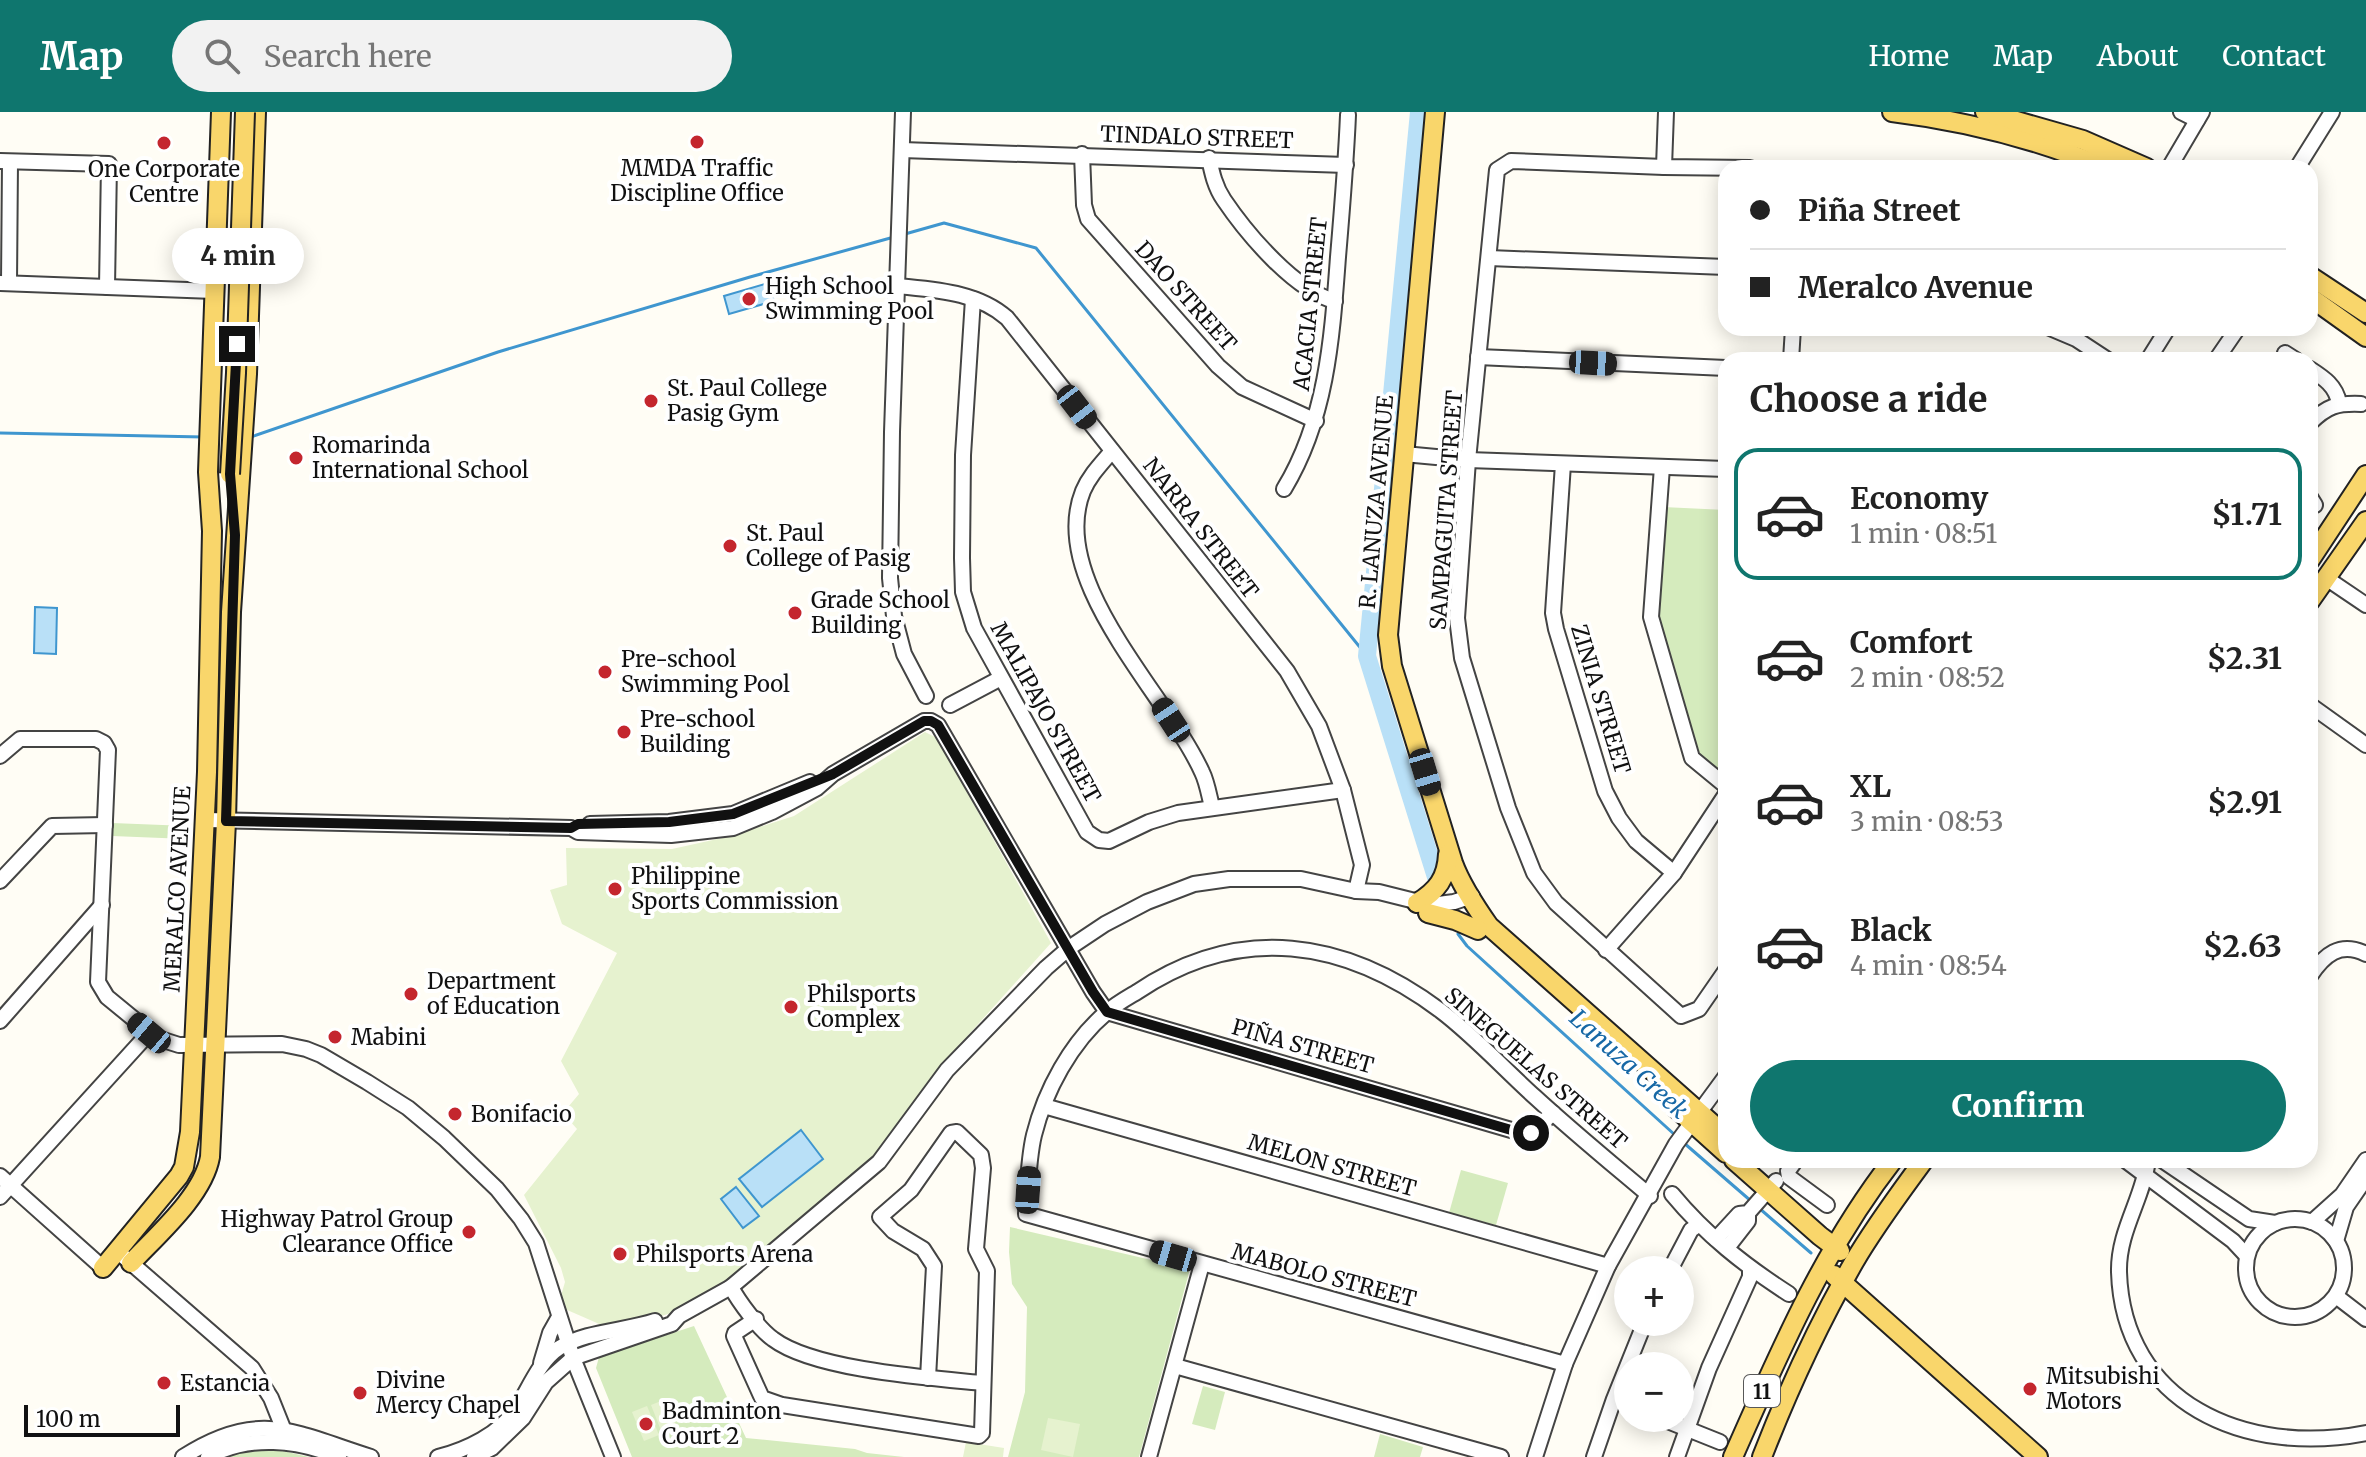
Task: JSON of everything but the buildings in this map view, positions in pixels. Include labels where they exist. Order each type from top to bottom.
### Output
[{"type":"main road","points":[[212,112],[220,132]]},
{"type":"main road","name":"MERALCO AVENUE","points":[[124,1257],[184,1167],[190,1132],[205,820],[212,531],[208,472],[221,112]]},
{"type":"main road","name":"MERALCO AVENUE","points":[[233,112],[225,474],[235,535]]},
{"type":"main road","name":"R. LANUZA AVENUE","points":[[1435,112],[1389,652],[1449,852],[1478,930],[1687,1129],[1718,1148]]},
{"type":"main road","points":[[1892,112],[1934,117],[2003,132],[2087,160]]},
{"type":"main road","points":[[1985,112],[2083,140],[2129,160]]},
{"type":"main road","name":"MERALCO AVENUE","points":[[212,531],[225,474],[236,373],[253,117]]},
{"type":"main road","name":"MERALCO AVENUE","points":[[103,1268],[124,1257],[172,1219],[207,1172],[212,1133],[221,947],[235,535],[243,462],[254,178],[253,117]]},
{"type":"main road","points":[[218,176],[233,166],[244,168],[254,178]]},
{"type":"main road","points":[[2318,281],[2366,313]]},
{"type":"main road","points":[[2318,303],[2366,337]]},
{"type":"main road","points":[[2318,548],[2366,475]]},
{"type":"main road","points":[[2318,590],[2366,521]]},
{"type":"main road","points":[[1449,852],[1443,880],[1422,908],[1478,930]]},
{"type":"main road","name":"R. LANUZA AVENUE","points":[[1467,899],[1489,926],[1687,1129],[1718,1135]]},
{"type":"main road","points":[[198,947],[221,947]]},
{"type":"main road","points":[[190,1132],[212,1133]]},
{"type":"main road","points":[[1743,1168],[1840,1245],[1866,1244]]},
{"type":"main road","points":[[1757,1168],[1768,1189]]},
{"type":"main road","name":"11","points":[[1733,1457],[1822,1266],[1840,1245],[1862,1199],[1887,1168]]},
{"type":"main road","name":"11","points":[[1762,1457],[1788,1394],[1844,1282],[1918,1168]]},
{"type":"main road","points":[[1840,1245],[1844,1282]]},
{"type":"main road","points":[[1822,1266],[1844,1282],[2038,1457]]},
{"type":"street","points":[[903,112],[890,578],[894,616],[904,654],[926,696]]},
{"type":"street","points":[[1664,167],[1666,112]]},
{"type":"street","points":[[2174,160],[2200,116],[2181,112]]},
{"type":"street","points":[[2302,160],[2332,112]]},
{"type":"street","name":"ACACIA STREET","points":[[1284,489],[1300,463],[1316,421],[1330,347],[1348,115]]},
{"type":"street","name":"TINDALO STREET","points":[[902,150],[1346,165]]},
{"type":"street","name":"DAO STREET","points":[[1082,154],[1084,205],[1088,219],[1218,366],[1242,387],[1316,421]]},
{"type":"street","points":[[1209,158],[1214,181],[1223,199],[1271,257],[1292,278],[1320,297],[1335,301]]},
{"type":"street","name":"SAMPAGUITA STREET","points":[[1718,168],[1511,161],[1497,170],[1468,460],[1457,618],[1462,658],[1508,808],[1534,873],[1556,903],[1681,1016],[1699,1009],[1718,982]]},
{"type":"street","points":[[107,287],[109,164],[5,162],[4,283],[107,287],[214,291]]},
{"type":"street","points":[[1489,258],[1718,267]]},
{"type":"street","name":"NARRA STREET","points":[[898,286],[942,291],[973,299],[994,306],[1007,318],[1287,671],[1319,726],[1343,790],[1362,865],[1360,891]]},
{"type":"street","name":"MALIPAJO STREET","points":[[973,299],[963,455],[963,592],[974,628],[1087,832],[1099,840],[1109,841],[1149,822],[1178,813],[1343,790]]},
{"type":"street","points":[[2069,336],[2096,352]]},
{"type":"street","points":[[1478,357],[1718,368]]},
{"type":"street","points":[[2318,374],[2337,391],[2339,403]]},
{"type":"street","points":[[2318,415],[2339,403],[2361,404]]},
{"type":"street","points":[[1112,451],[1092,472],[1082,493],[1078,514],[1078,554],[1087,585],[1110,626],[1202,773],[1212,807]]},
{"type":"street","points":[[1404,454],[1468,460],[1718,469]]},
{"type":"street","name":"ZINIA STREET","points":[[1563,464],[1553,613],[1556,629],[1605,791],[1636,841],[1674,873]]},
{"type":"street","points":[[1662,467],[1651,617],[1692,758],[1718,779]]},
{"type":"street","points":[[2326,578],[2366,605]]},
{"type":"street","points":[[950,705],[1001,678]]},
{"type":"street","points":[[2318,711],[2366,745]]},
{"type":"street","points":[[205,820],[571,828],[578,832],[671,835],[733,828],[792,802],[817,788],[833,774],[924,721],[931,721],[938,725],[1107,1012]]},
{"type":"street","points":[[0,756],[13,743],[27,737],[96,739],[104,743],[108,750],[98,982],[107,997],[149,1033],[179,1045],[282,1044],[306,1049],[335,1062],[408,1108],[468,1160],[521,1219],[536,1243],[570,1350],[613,1457]]},
{"type":"street","points":[[1606,950],[1674,873],[1718,806]]},
{"type":"street","points":[[0,881],[52,826],[105,825]]},
{"type":"street","points":[[438,1457],[489,1435],[514,1413],[539,1371],[556,1350],[570,1350],[672,1324],[679,1316],[731,1287],[879,1162],[947,1070],[1013,1000],[1069,948],[1105,924],[1147,902],[1194,884],[1275,877],[1379,892],[1422,908],[1467,899]]},
{"type":"street","points":[[0,1021],[102,905]]},
{"type":"street","name":"SINEGUELAS STREET","points":[[1026,1214],[1033,1137],[1067,1059],[1085,1034],[1107,1012],[1153,981],[1209,957],[1243,948],[1278,947],[1312,951],[1375,971],[1441,1012],[1650,1196]]},
{"type":"street","points":[[2318,965],[2336,950],[2350,949],[2366,954]]},
{"type":"street","name":"PIÑA STREET","points":[[1107,1012],[1518,1132],[1531,1133],[1553,1113]]},
{"type":"street","points":[[103,1268],[4,1186],[149,1033]]},
{"type":"street","points":[[1535,1457],[1565,1364],[1608,1266],[1687,1129],[1718,1087]]},
{"type":"street","name":"MELON STREET","points":[[1044,1106],[1608,1266]]},
{"type":"street","points":[[756,1319],[735,1333],[735,1340],[762,1398],[782,1405],[979,1436],[982,1433],[987,1271],[976,1249],[983,1168],[981,1155],[954,1132],[911,1190],[880,1217],[893,1231],[923,1249],[934,1266],[928,1378]]},
{"type":"street","points":[[2312,1222],[2342,1195],[2366,1160]]},
{"type":"street","points":[[1790,1168],[1789,1177],[1827,1205]]},
{"type":"street","points":[[2147,1168],[2141,1195],[2124,1233],[2119,1270],[2128,1326],[2139,1353],[2158,1383],[2178,1405],[2202,1423],[2244,1443],[2309,1446],[2330,1444],[2366,1433]]},
{"type":"street","points":[[2148,1168],[2247,1256]]},
{"type":"street","points":[[2174,1168],[2249,1219],[2275,1223],[2293,1219],[2312,1222],[2336,1241],[2342,1254],[2342,1282],[2336,1296],[2323,1308],[2307,1316],[2288,1317],[2271,1311],[2257,1300],[2248,1284],[2247,1256],[2257,1236],[2275,1223]]},
{"type":"street","points":[[2336,1241],[2346,1207],[2366,1178]]},
{"type":"street","points":[[1721,1243],[1748,1221],[1749,1212],[1768,1189]]},
{"type":"street","points":[[1672,1194],[1698,1225],[1750,1268],[1789,1294]]},
{"type":"street","name":"MABOLO STREET","points":[[1026,1214],[1565,1364]]},
{"type":"street","points":[[1677,1256],[1691,1230],[1698,1225]]},
{"type":"street","points":[[124,1257],[252,1368],[271,1398],[286,1436]]},
{"type":"street","points":[[1149,1457],[1202,1264]]},
{"type":"street","points":[[1694,1410],[1750,1277],[1750,1268]]},
{"type":"street","points":[[731,1287],[741,1305],[773,1339],[805,1355],[832,1363],[982,1383]]},
{"type":"street","points":[[2336,1296],[2366,1319]]},
{"type":"street","points":[[539,1371],[550,1333],[559,1317]]},
{"type":"street","points":[[474,1457],[492,1448],[523,1418],[570,1350]]},
{"type":"street","points":[[1175,1366],[1501,1457]]},
{"type":"street","points":[[1594,1457],[1614,1416]]},
{"type":"street","points":[[183,1457],[203,1444],[242,1429],[286,1436],[371,1457]]},
{"type":"street","points":[[1677,1457],[1686,1432]]},
{"type":"street","points":[[1694,1432],[1720,1442]]},
{"type":"street","points":[[208,1457],[244,1444],[286,1436],[339,1457]]},
{"type":"green space","points":[[1663,507],[1718,510],[1718,769],[1700,754],[1654,609]]},
{"type":"green space","name":"Philsports Complex","points":[[925,732],[937,738],[1051,943],[935,1072],[880,1152],[730,1277],[695,1302],[668,1314],[613,1330],[558,1306],[565,1282],[561,1268],[524,1195],[577,1129],[563,1113],[579,1094],[561,1061],[617,953],[562,924],[550,890],[567,885],[566,848],[672,849],[731,836],[794,816]]},
{"type":"green space","points":[[112,823],[188,826],[187,839],[112,836]]},
{"type":"green space","points":[[1461,1170],[1508,1183],[1496,1225],[1449,1213]]},
{"type":"green space","points":[[1010,1227],[1190,1269],[1139,1457],[1008,1457],[1025,1392],[1027,1307],[1012,1284]]},
{"type":"green space","points":[[694,1326],[746,1438],[904,1457],[632,1457],[596,1368],[599,1357]]},
{"type":"green space","points":[[1203,1386],[1225,1392],[1215,1430],[1192,1424]]},
{"type":"green space","points":[[666,1399],[677,1427],[662,1433],[651,1405]]},
{"type":"green space","name":"Badminton Court 2","points":[[647,1406],[659,1435],[644,1441],[632,1412]]},
{"type":"green space","points":[[1048,1418],[1080,1424],[1073,1457],[1041,1450]]},
{"type":"green space","points":[[1380,1434],[1423,1447],[1420,1457],[1374,1457]]},
{"type":"green space","points":[[966,1442],[1004,1448],[1003,1457],[963,1457]]},
{"type":"green space","points":[[270,1448],[309,1457],[222,1457],[244,1450]]},
{"type":"water","name":"High School Swimming Pool","points":[[768,283],[774,301],[729,314],[724,296]]},
{"type":"water","points":[[35,607],[57,608],[56,654],[34,653]]},
{"type":"water","points":[[801,1130],[823,1159],[762,1207],[739,1179]]},
{"type":"water","points":[[736,1187],[759,1216],[743,1228],[721,1199]]},
{"type":"waterway","points":[[1419,112],[1367,656],[1436,877]]},
{"type":"waterway","points":[[905,234],[944,223],[1036,248],[1367,656]]},
{"type":"waterway","points":[[248,438],[498,352],[894,237]]},
{"type":"waterway","points":[[0,433],[204,437]]},
{"type":"waterway","name":"Lanuza Creek","points":[[1458,934],[1467,946],[1675,1135]]},
{"type":"waterway","name":"Lanuza Creek","points":[[1684,1143],[1751,1201]]},
{"type":"waterway","name":"Lanuza Creek","points":[[1759,1208],[1811,1253]]},
{"type":"place","name":"MMDA Traffic Discipline Office","points":[[697,142]]},
{"type":"place","name":"One Corporate Centre","points":[[164,143]]},
{"type":"place","name":"High School Swimming Pool","points":[[749,299]]},
{"type":"place","name":"St. Paul College Pasig Gym","points":[[651,401]]},
{"type":"place","name":"Romarinda International School","points":[[296,458]]},
{"type":"place","name":"St. Paul College of Pasig","points":[[730,546]]},
{"type":"place","name":"Grade School Building","points":[[795,613]]},
{"type":"place","name":"Pre-school Swimming Pool","points":[[605,672]]},
{"type":"place","name":"Pre-school Building","points":[[624,732]]},
{"type":"place","name":"Philippine Sports Commission","points":[[615,889]]},
{"type":"place","name":"Department of Education","points":[[411,994]]},
{"type":"place","name":"Philsports Complex","points":[[791,1007]]},
{"type":"place","name":"Mabini","points":[[335,1037]]},
{"type":"place","name":"Bonifacio","points":[[455,1114]]},
{"type":"place","name":"Highway Patrol Group Clearance Office","points":[[469,1232]]},
{"type":"place","name":"Philsports Arena","points":[[620,1254]]},
{"type":"place","name":"Estancia","points":[[164,1383]]},
{"type":"place","name":"Mitsubishi Motors","points":[[2030,1389]]},
{"type":"place","name":"Divine Mercy Chapel","points":[[360,1393]]},
{"type":"place","name":"Badminton Court 2","points":[[646,1424]]},
{"type":"route","points":[[237,344],[230,474],[235,535],[226,821],[571,828],[578,824],[669,822],[733,814],[833,774],[924,721],[931,721],[938,725],[1107,1012],[1518,1132],[1531,1133]]}]
